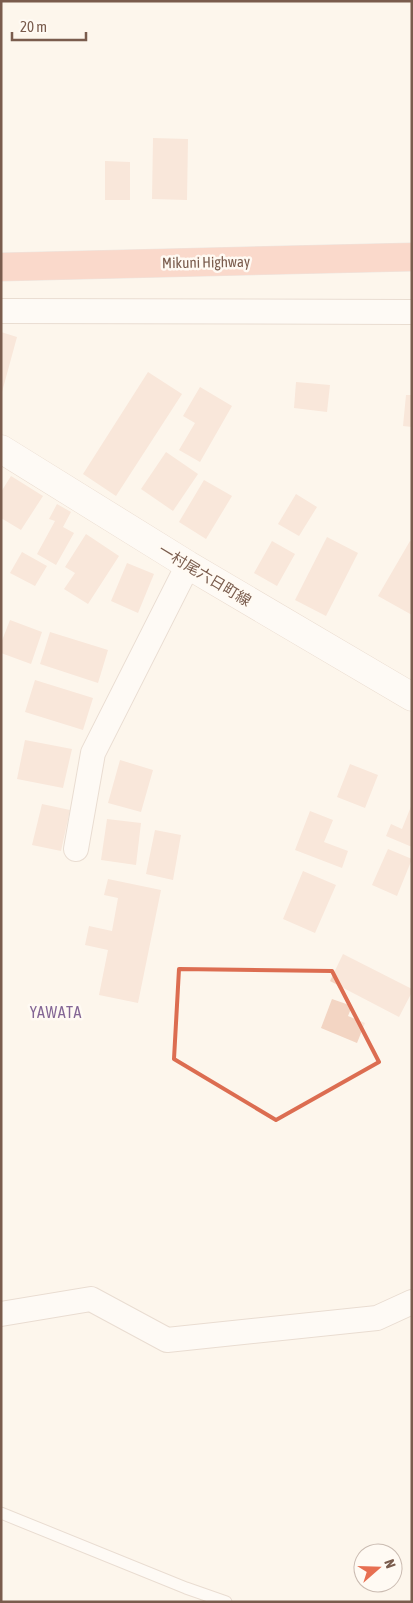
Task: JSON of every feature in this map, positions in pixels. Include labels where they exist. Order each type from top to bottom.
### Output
[{"type":"highway","name":"Mikuni Highway","points":[[1,267],[412,257]]},
{"type":"main road","name":"一村尾六日町線","points":[[1,449],[188,565],[412,697]]},
{"type":"street","points":[[1,311],[412,312]]},
{"type":"street","points":[[76,849],[93,753],[188,565]]},
{"type":"street","points":[[1,1314],[91,1299],[167,1340],[377,1318],[412,1302]]},
{"type":"lane","points":[[1,1513],[186,1588],[226,1602]]},
{"type":"highlighted area","points":[[179,969],[332,971],[379,1062],[276,1120],[174,1059]]},
{"type":"building","points":[[153,138],[188,139],[187,200],[152,199]]},
{"type":"building","points":[[105,161],[130,162],[130,200],[105,200]]},
{"type":"building","points":[[1,332],[17,337],[2,392],[1,392]]},
{"type":"building","points":[[148,372],[182,394],[116,496],[83,474]]},
{"type":"building","points":[[296,382],[330,385],[327,412],[294,408]]},
{"type":"building","points":[[200,387],[232,406],[200,462],[179,450],[195,423],[183,416]]},
{"type":"building","points":[[406,395],[412,395],[412,427],[403,426]]},
{"type":"building","points":[[166,452],[198,474],[173,511],[141,489]]},
{"type":"building","points":[[11,476],[43,496],[21,530],[1,518],[1,492]]},
{"type":"building","points":[[204,480],[232,496],[206,539],[179,522]]},
{"type":"building","points":[[296,494],[317,507],[299,536],[278,524]]},
{"type":"building","points":[[57,504],[71,512],[63,527],[74,533],[56,565],[37,554],[55,521],[49,519]]},
{"type":"building","points":[[86,534],[119,556],[88,604],[64,589],[75,573],[65,567]]},
{"type":"building","points":[[327,537],[358,553],[326,616],[295,600]]},
{"type":"building","points":[[272,541],[295,554],[277,586],[254,573]]},
{"type":"building","points":[[410,541],[412,542],[412,615],[378,596]]},
{"type":"building","points":[[22,552],[47,566],[35,586],[10,573]]},
{"type":"building","points":[[127,563],[154,574],[138,613],[111,601]]},
{"type":"building","points":[[10,620],[42,632],[31,664],[1,653],[1,643]]},
{"type":"building","points":[[50,632],[108,650],[98,683],[40,664]]},
{"type":"building","points":[[35,680],[93,698],[83,730],[25,712]]},
{"type":"building","points":[[25,740],[72,749],[63,788],[17,779]]},
{"type":"building","points":[[120,760],[153,770],[141,812],[108,803]]},
{"type":"building","points":[[350,764],[378,775],[365,808],[337,797]]},
{"type":"building","points":[[42,804],[70,810],[61,851],[32,845]]},
{"type":"building","points":[[412,804],[412,847],[386,836],[391,824],[402,829]]},
{"type":"building","points":[[310,811],[333,820],[324,842],[348,851],[342,868],[295,850]]},
{"type":"building","points":[[107,819],[141,823],[136,865],[101,860]]},
{"type":"building","points":[[155,830],[181,835],[173,880],[146,874]]},
{"type":"building","points":[[388,849],[412,859],[397,896],[372,885]]},
{"type":"building","points":[[303,871],[336,885],[315,933],[283,919]]},
{"type":"building","points":[[108,879],[161,890],[138,1003],[99,995],[108,950],[85,945],[89,926],[112,931],[118,898],[104,895]]},
{"type":"building","points":[[343,954],[412,989],[399,1017],[330,981]]},
{"type":"building","points":[[332,999],[352,1006],[348,1016],[365,1023],[357,1043],[321,1028]]},
{"type":"district","name":"YAWATA","points":[[56,1012]]}]
